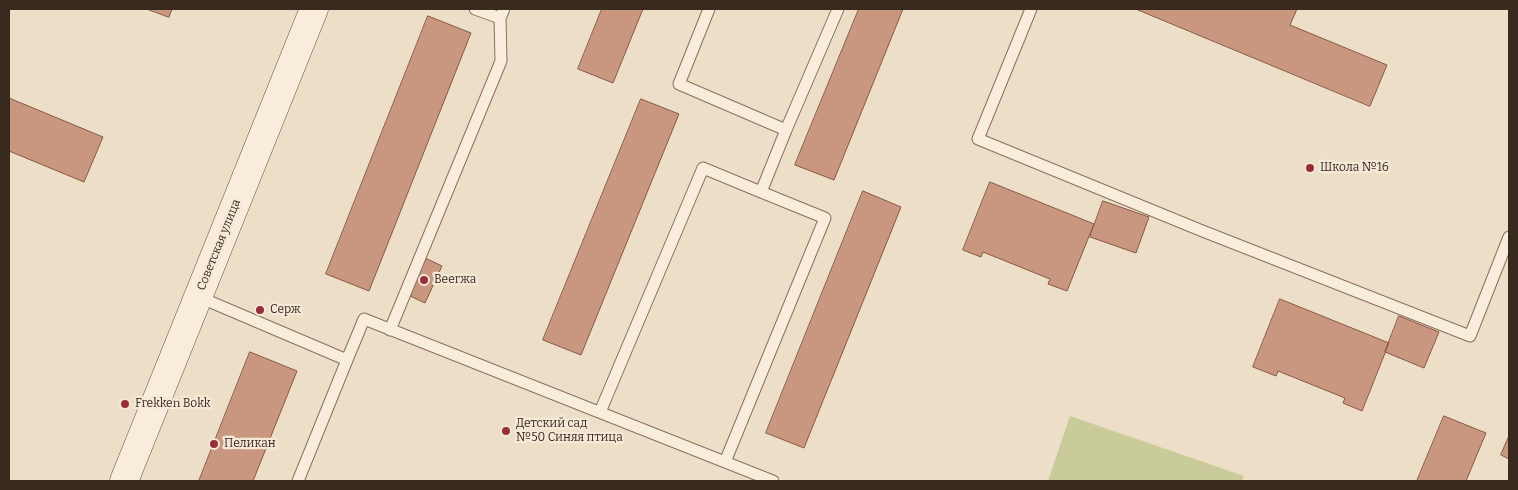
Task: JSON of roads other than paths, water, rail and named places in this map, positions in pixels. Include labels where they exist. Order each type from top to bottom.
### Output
[{"type":"main road","name":"Советская улица","points":[[124,481],[314,9]]},
{"type":"lane","points":[[390,330],[501,61],[502,13],[475,9]]},
{"type":"lane","points":[[709,9],[679,84],[786,130]]},
{"type":"lane","points":[[761,192],[838,9]]},
{"type":"lane","points":[[1031,9],[978,138],[1200,230],[1470,336],[1509,237]]},
{"type":"lane","points":[[600,412],[703,168],[825,218],[725,462]]},
{"type":"lane","points":[[199,297],[347,360]]},
{"type":"lane","points":[[298,481],[364,319],[773,481]]},
{"type":"place","name":"Школа №16","points":[[1310,168]]},
{"type":"place","name":"Beerжа","points":[[424,280]]},
{"type":"place","name":"Серж","points":[[260,310]]},
{"type":"place","name":"Frekken Bokk","points":[[125,404]]},
{"type":"place","name":"Детский сад №50 Синяя птица","points":[[506,431]]},
{"type":"place","name":"Пеликан","points":[[214,444]]}]
